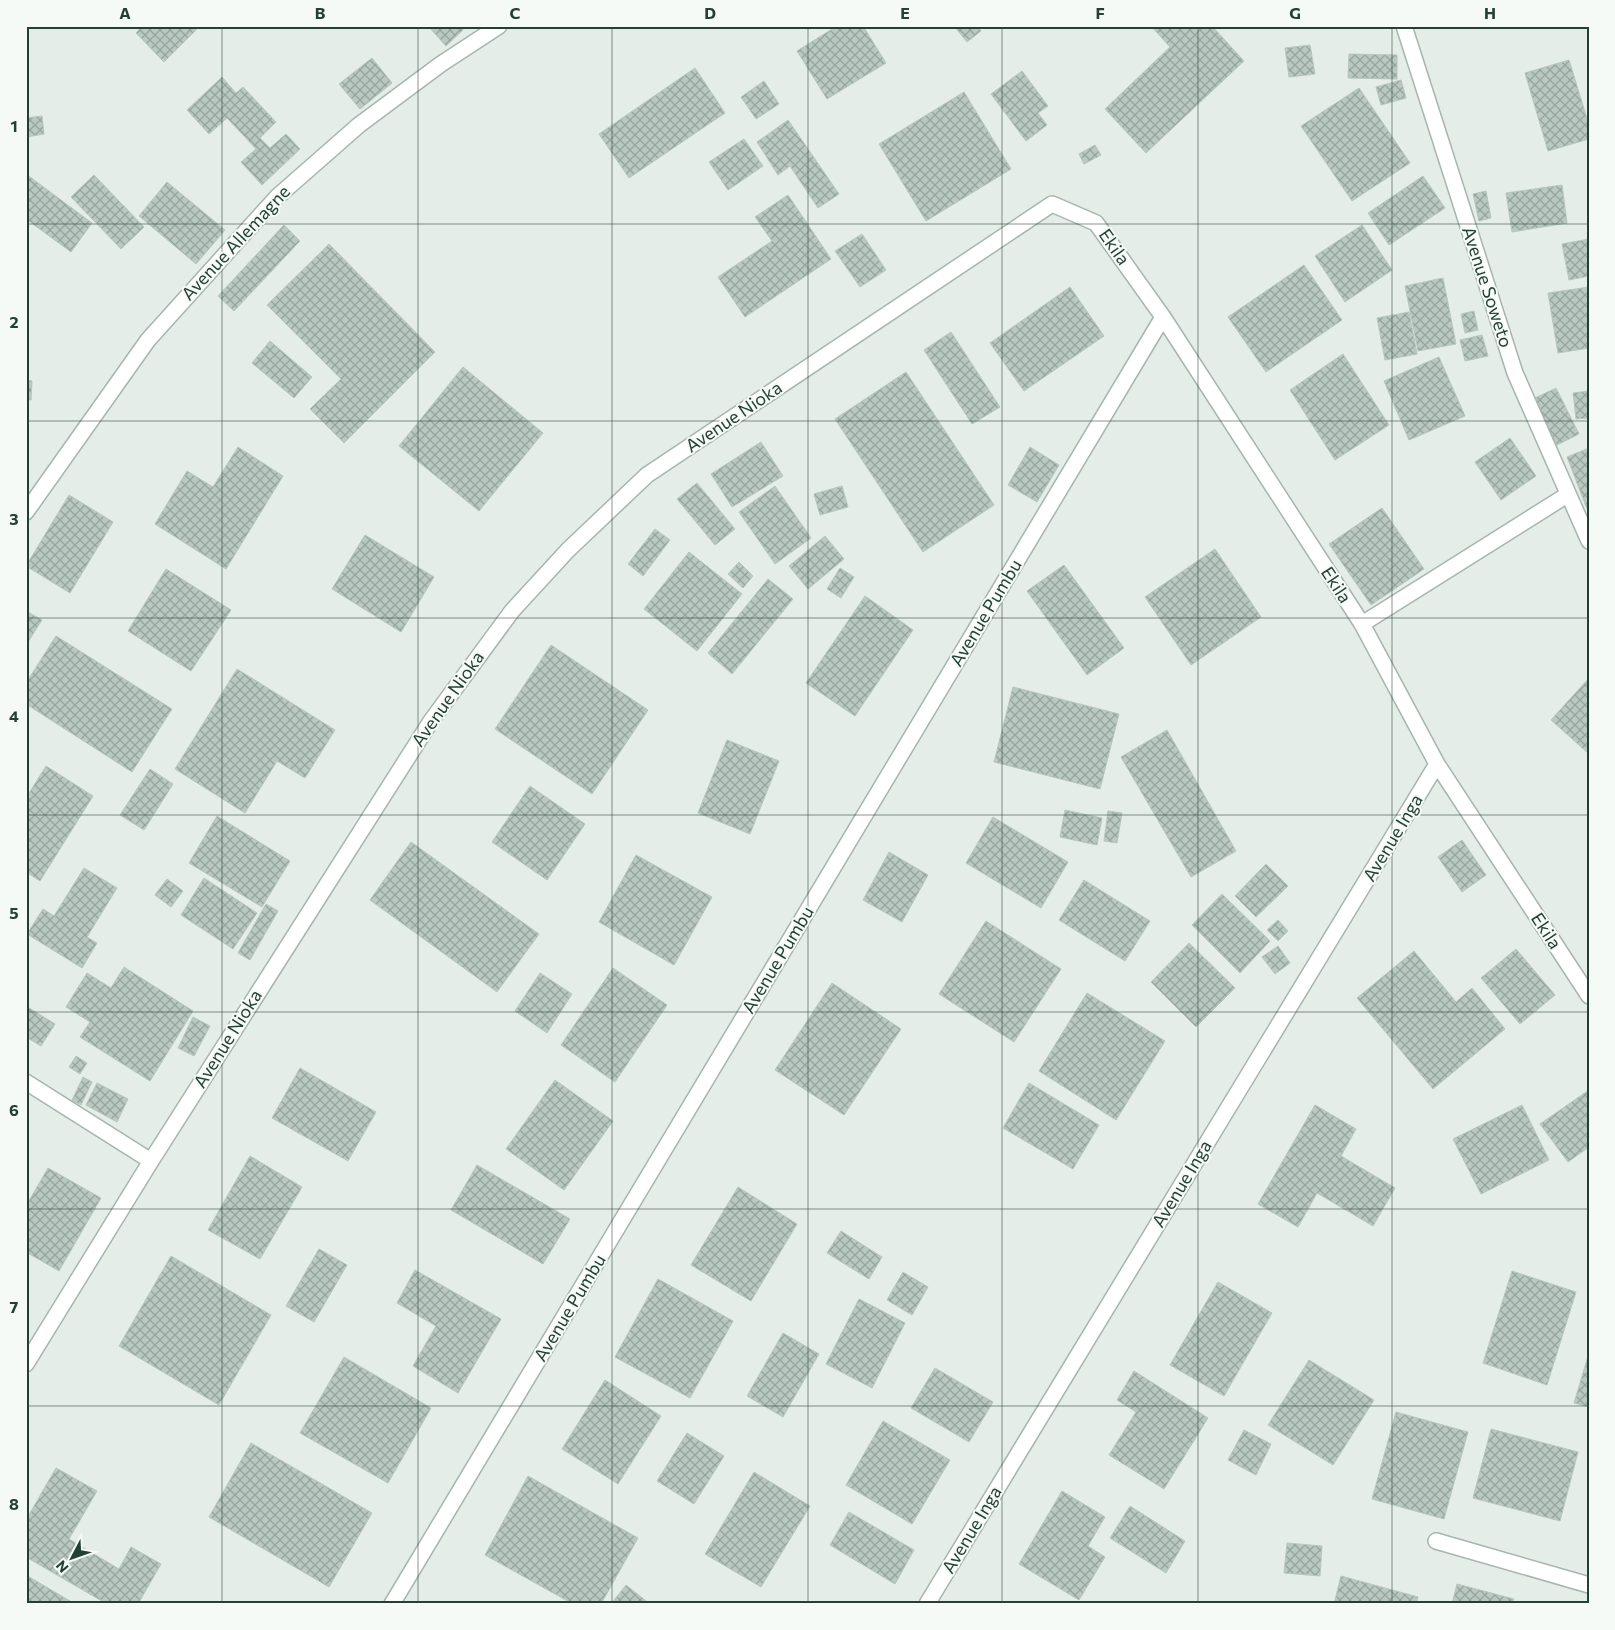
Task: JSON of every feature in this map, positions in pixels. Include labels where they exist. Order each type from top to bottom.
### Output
[{"type":"street","name":"Avenue Allemagne","points":[[26,512],[148,340],[277,197],[359,125],[441,64],[498,26]]},
{"type":"street","name":"Avenue Soweto","points":[[1404,26],[1515,373],[1567,496],[1589,541]]},
{"type":"street","name":"Ekila","points":[[1052,204],[1096,223],[1163,317],[1362,624],[1437,764],[1589,996]]},
{"type":"street","name":"Avenue Nioka","points":[[26,1364],[151,1161],[431,721],[512,611],[568,550],[647,475],[1052,204]]},
{"type":"street","name":"Avenue Pumbu","points":[[392,1604],[1163,317]]},
{"type":"street","points":[[1362,624],[1567,496]]},
{"type":"street","name":"Avenue Inga","points":[[926,1604],[1437,764]]},
{"type":"street","points":[[26,1082],[151,1161]]},
{"type":"street","points":[[1436,1541],[1589,1585]]},
{"type":"building","points":[[142,26],[200,26],[164,62],[136,33]]},
{"type":"building","points":[[428,26],[460,26],[463,30],[446,46]]},
{"type":"building","points":[[837,26],[863,26],[886,63],[827,99],[797,51]]},
{"type":"building","points":[[954,26],[977,26],[981,31],[967,42]]},
{"type":"building","points":[[1151,26],[1212,26],[1244,61],[1146,153],[1105,109],[1170,47]]},
{"type":"building","points":[[1310,45],[1315,74],[1289,77],[1285,48]]},
{"type":"building","points":[[1349,54],[1397,55],[1397,79],[1348,78]]},
{"type":"building","points":[[372,58],[392,83],[360,109],[339,84]]},
{"type":"building","points":[[1569,60],[1589,125],[1589,139],[1548,151],[1525,73]]},
{"type":"building","points":[[695,68],[725,113],[629,178],[599,134]]},
{"type":"building","points":[[1022,71],[1048,106],[1038,113],[1047,125],[1026,141],[991,94]]},
{"type":"building","points":[[222,77],[236,93],[243,87],[276,122],[260,138],[270,148],[286,134],[300,149],[262,185],[241,162],[256,149],[227,118],[209,134],[187,110]]},
{"type":"building","points":[[1401,80],[1406,98],[1381,105],[1376,87]]},
{"type":"building","points":[[764,81],[779,104],[756,119],[741,97]]},
{"type":"building","points":[[1359,88],[1410,163],[1352,201],[1301,126]]},
{"type":"building","points":[[964,92],[1011,169],[926,221],[879,144]]},
{"type":"building","points":[[42,116],[44,134],[26,137],[26,118]]},
{"type":"building","points":[[788,120],[839,194],[818,208],[790,166],[778,175],[757,142]]},
{"type":"building","points":[[744,139],[763,166],[728,190],[709,162]]},
{"type":"building","points":[[1095,145],[1101,155],[1084,164],[1079,154]]},
{"type":"building","points":[[26,174],[92,223],[71,252],[26,219]]},
{"type":"building","points":[[94,175],[144,227],[121,249],[71,197]]},
{"type":"building","points":[[1423,176],[1445,208],[1389,245],[1368,213]]},
{"type":"building","points":[[167,182],[225,230],[196,264],[139,216]]},
{"type":"building","points":[[1562,185],[1567,223],[1512,232],[1506,193]]},
{"type":"building","points":[[1486,191],[1491,218],[1479,221],[1473,194]]},
{"type":"building","points":[[788,195],[831,259],[745,317],[718,277],[772,241],[755,217]]},
{"type":"building","points":[[284,225],[300,241],[234,311],[218,296]]},
{"type":"building","points":[[1362,225],[1392,270],[1345,302],[1315,256]]},
{"type":"building","points":[[862,234],[886,270],[860,287],[835,251]]},
{"type":"building","points":[[1589,239],[1589,276],[1569,280],[1562,244]]},
{"type":"building","points":[[329,244],[435,352],[344,443],[310,409],[341,379],[267,305]]},
{"type":"building","points":[[1304,265],[1342,320],[1266,372],[1228,317]]},
{"type":"building","points":[[1443,278],[1456,344],[1418,351],[1405,286]]},
{"type":"building","points":[[1070,287],[1104,336],[1024,391],[990,343]]},
{"type":"building","points":[[1589,287],[1589,348],[1558,353],[1548,293]]},
{"type":"building","points":[[1474,311],[1478,330],[1465,333],[1461,314]]},
{"type":"building","points":[[1409,312],[1417,354],[1385,360],[1377,318]]},
{"type":"building","points":[[951,332],[1000,407],[972,424],[924,350]]},
{"type":"building","points":[[1482,335],[1488,356],[1465,361],[1460,340]]},
{"type":"building","points":[[270,341],[312,377],[294,398],[252,363]]},
{"type":"building","points":[[1343,354],[1389,425],[1335,460],[1290,390]]},
{"type":"building","points":[[1439,357],[1465,416],[1409,440],[1384,381]]},
{"type":"building","points":[[463,367],[543,433],[479,511],[399,446]]},
{"type":"building","points":[[906,372],[994,505],[923,552],[835,419]]},
{"type":"building","points":[[26,380],[32,381],[31,400],[26,399]]},
{"type":"building","points":[[1556,388],[1579,434],[1557,445],[1533,399]]},
{"type":"building","points":[[1589,391],[1589,418],[1576,419],[1573,393]]},
{"type":"building","points":[[1510,438],[1536,476],[1501,500],[1475,462]]},
{"type":"building","points":[[761,442],[783,476],[732,507],[711,474]]},
{"type":"building","points":[[238,447],[283,476],[226,569],[155,524],[187,471],[213,487]]},
{"type":"building","points":[[1030,447],[1059,465],[1037,502],[1008,485]]},
{"type":"building","points":[[1589,448],[1589,508],[1587,509],[1567,457]]},
{"type":"building","points":[[697,483],[735,529],[715,545],[677,499]]},
{"type":"building","points":[[775,486],[811,538],[775,564],[739,512]]},
{"type":"building","points":[[842,486],[848,507],[820,515],[814,494]]},
{"type":"building","points":[[69,495],[113,522],[70,593],[26,566]]},
{"type":"building","points":[[1382,508],[1424,569],[1371,605],[1329,544]]},
{"type":"building","points":[[655,529],[670,540],[643,576],[628,564]]},
{"type":"building","points":[[365,535],[434,577],[401,632],[332,589]]},
{"type":"building","points":[[825,536],[844,559],[808,589],[789,566]]},
{"type":"building","points":[[1215,549],[1261,617],[1191,665],[1145,597]]},
{"type":"building","points":[[689,552],[742,594],[697,651],[644,609]]},
{"type":"building","points":[[739,562],[753,576],[743,588],[728,574]]},
{"type":"building","points":[[1064,565],[1124,648],[1087,675],[1027,591]]},
{"type":"building","points":[[840,568],[854,577],[841,598],[827,589]]},
{"type":"building","points":[[166,569],[231,610],[191,671],[128,631]]},
{"type":"building","points":[[768,579],[793,599],[732,674],[708,653]]},
{"type":"building","points":[[865,596],[913,630],[855,716],[806,683]]},
{"type":"building","points":[[26,611],[42,620],[26,645]]},
{"type":"building","points":[[56,636],[172,709],[132,772],[26,704],[26,683]]},
{"type":"building","points":[[551,645],[648,710],[592,794],[495,729]]},
{"type":"building","points":[[237,669],[335,730],[305,778],[277,761],[245,813],[175,769]]},
{"type":"building","points":[[1589,678],[1589,754],[1551,720]]},
{"type":"building","points":[[1013,687],[1119,714],[1100,789],[994,762]]},
{"type":"building","points":[[1167,730],[1236,851],[1191,877],[1121,757]]},
{"type":"building","points":[[727,740],[779,761],[750,834],[698,813]]},
{"type":"building","points":[[46,766],[93,796],[40,881],[26,872],[26,798]]},
{"type":"building","points":[[150,769],[173,784],[144,830],[120,815]]},
{"type":"building","points":[[530,786],[585,824],[547,880],[492,842]]},
{"type":"building","points":[[1065,810],[1102,818],[1097,845],[1060,837]]},
{"type":"building","points":[[1108,811],[1122,813],[1117,843],[1104,841]]},
{"type":"building","points":[[217,816],[290,861],[262,907],[189,863]]},
{"type":"building","points":[[993,817],[1068,862],[1041,908],[966,863]]},
{"type":"building","points":[[1462,840],[1486,875],[1462,892],[1438,857]]},
{"type":"building","points":[[411,842],[539,934],[497,992],[370,900]]},
{"type":"building","points":[[889,852],[928,875],[902,922],[863,900]]},
{"type":"building","points":[[636,855],[712,897],[674,965],[599,922]]},
{"type":"building","points":[[1266,864],[1288,886],[1256,917],[1235,896]]},
{"type":"building","points":[[84,868],[117,888],[87,937],[97,943],[82,968],[27,934],[43,909],[54,916]]},
{"type":"building","points":[[204,878],[257,913],[233,949],[181,915]]},
{"type":"building","points":[[167,879],[183,891],[171,907],[155,895]]},
{"type":"building","points":[[1084,880],[1150,921],[1125,961],[1059,920]]},
{"type":"building","points":[[1222,894],[1270,941],[1240,973],[1192,925]]},
{"type":"building","points":[[266,904],[278,911],[250,960],[238,953]]},
{"type":"building","points":[[1278,920],[1288,931],[1278,941],[1267,930]]},
{"type":"building","points":[[986,921],[1061,969],[1014,1042],[939,994]]},
{"type":"building","points":[[1189,943],[1235,988],[1196,1027],[1151,982]]},
{"type":"building","points":[[1278,946],[1290,963],[1275,974],[1262,957]]},
{"type":"building","points":[[1516,949],[1555,995],[1520,1024],[1481,978]]},
{"type":"building","points":[[1414,951],[1456,1002],[1472,988],[1505,1029],[1433,1089],[1357,998]]},
{"type":"building","points":[[124,967],[193,1011],[150,1081],[80,1037],[90,1022],[66,1007],[87,973],[111,988]]},
{"type":"building","points":[[613,968],[667,1005],[615,1082],[561,1045]]},
{"type":"building","points":[[540,973],[572,994],[547,1033],[515,1011]]},
{"type":"building","points":[[832,983],[901,1029],[844,1115],[775,1070]]},
{"type":"building","points":[[1087,993],[1165,1041],[1116,1120],[1039,1071]]},
{"type":"building","points":[[26,1006],[55,1024],[41,1046],[26,1037]]},
{"type":"building","points":[[193,1017],[210,1026],[194,1056],[178,1048]]},
{"type":"building","points":[[76,1056],[87,1063],[80,1074],[69,1067]]},
{"type":"building","points":[[300,1068],[376,1112],[348,1161],[272,1118]]},
{"type":"building","points":[[83,1077],[92,1082],[81,1105],[72,1100]]},
{"type":"building","points":[[555,1080],[613,1121],[564,1190],[506,1149]]},
{"type":"building","points":[[97,1083],[128,1099],[117,1122],[86,1105]]},
{"type":"building","points":[[1029,1083],[1099,1125],[1073,1169],[1003,1128]]},
{"type":"building","points":[[1589,1090],[1589,1147],[1568,1162],[1540,1124]]},
{"type":"building","points":[[1315,1105],[1356,1129],[1341,1156],[1395,1188],[1373,1226],[1317,1193],[1298,1227],[1258,1204]]},
{"type":"building","points":[[1522,1105],[1549,1160],[1481,1194],[1453,1139]]},
{"type":"building","points":[[250,1156],[302,1187],[260,1259],[208,1230]]},
{"type":"building","points":[[477,1165],[570,1219],[543,1264],[451,1210]]},
{"type":"building","points":[[48,1168],[101,1198],[59,1271],[26,1252],[26,1206]]},
{"type":"building","points":[[738,1187],[797,1224],[751,1301],[691,1265]]},
{"type":"building","points":[[841,1231],[882,1257],[869,1279],[827,1253]]},
{"type":"building","points":[[319,1249],[347,1265],[314,1322],[286,1306]]},
{"type":"building","points":[[171,1256],[271,1315],[219,1405],[119,1346]]},
{"type":"building","points":[[415,1270],[501,1319],[458,1393],[413,1366],[436,1326],[397,1303]]},
{"type":"building","points":[[1512,1271],[1576,1292],[1547,1385],[1483,1363]]},
{"type":"building","points":[[903,1272],[928,1287],[912,1315],[887,1300]]},
{"type":"building","points":[[658,1279],[733,1321],[690,1398],[615,1357]]},
{"type":"building","points":[[1218,1282],[1272,1313],[1224,1396],[1170,1365]]},
{"type":"building","points":[[859,1299],[905,1323],[872,1388],[826,1364]]},
{"type":"building","points":[[783,1333],[819,1354],[783,1417],[747,1396]]},
{"type":"building","points":[[1589,1353],[1589,1407],[1574,1403]]},
{"type":"building","points":[[344,1357],[431,1408],[388,1483],[300,1433]]},
{"type":"building","points":[[1309,1360],[1374,1400],[1333,1465],[1268,1425]]},
{"type":"building","points":[[935,1368],[993,1402],[969,1442],[911,1408]]},
{"type":"building","points":[[1134,1371],[1208,1418],[1164,1489],[1109,1455],[1136,1412],[1117,1400]]},
{"type":"building","points":[[605,1380],[661,1416],[618,1484],[562,1449]]},
{"type":"building","points":[[1396,1412],[1468,1432],[1444,1519],[1372,1499]]},
{"type":"building","points":[[883,1421],[950,1460],[912,1524],[846,1485]]},
{"type":"building","points":[[1491,1429],[1578,1452],[1560,1521],[1473,1498]]},
{"type":"building","points":[[1244,1430],[1271,1444],[1256,1475],[1228,1460]]},
{"type":"building","points":[[687,1433],[724,1456],[694,1504],[657,1481]]},
{"type":"building","points":[[251,1443],[372,1513],[329,1587],[209,1517]]},
{"type":"building","points":[[56,1468],[97,1491],[69,1539],[119,1569],[131,1547],[161,1564],[138,1604],[107,1604],[26,1557],[26,1520]]},
{"type":"building","points":[[754,1472],[810,1506],[761,1587],[705,1554]]},
{"type":"building","points":[[528,1476],[638,1538],[601,1604],[573,1604],[485,1555]]},
{"type":"building","points":[[1062,1491],[1105,1517],[1088,1546],[1105,1557],[1079,1600],[1019,1564]]},
{"type":"building","points":[[1130,1506],[1185,1541],[1166,1573],[1110,1538]]},
{"type":"building","points":[[849,1512],[914,1550],[895,1584],[830,1545]]},
{"type":"building","points":[[1287,1543],[1322,1546],[1320,1576],[1284,1573]]},
{"type":"building","points":[[26,1575],[75,1604],[26,1604]]},
{"type":"building","points":[[1341,1576],[1418,1597],[1416,1604],[1334,1604]]},
{"type":"building","points":[[1457,1584],[1514,1599],[1512,1604],[1452,1604]]},
{"type":"building","points":[[626,1585],[650,1604],[611,1604]]}]
